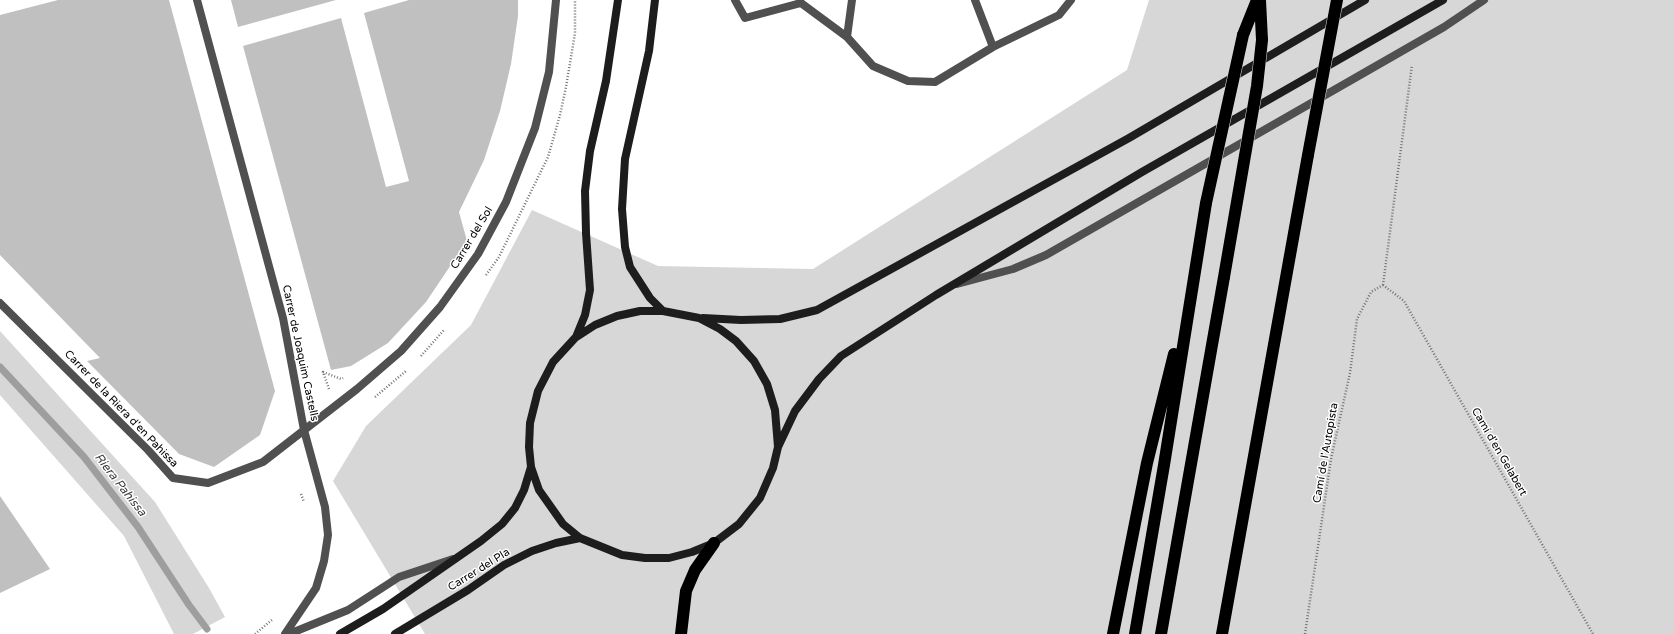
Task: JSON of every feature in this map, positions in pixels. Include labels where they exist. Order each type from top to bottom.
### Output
[{"type":"highway","points":[[1135,634],[1206,203],[1243,35],[1257,0]]},
{"type":"highway","points":[[1161,634],[1257,86],[1262,40],[1260,0]]},
{"type":"highway","points":[[1222,634],[1337,0]]},
{"type":"highway","points":[[1114,634],[1147,463],[1192,283]]},
{"type":"highway","points":[[681,634],[686,591],[695,570],[714,543]]},
{"type":"main road","points":[[575,338],[585,315],[590,290],[585,191],[590,151],[606,81],[618,0]]},
{"type":"main road","points":[[655,0],[649,51],[625,159],[622,209],[625,247],[630,267],[650,298],[663,311]]},
{"type":"main road","points":[[1365,0],[1129,138],[817,310],[780,319],[741,320],[699,318],[663,311],[640,311],[617,316],[595,325],[575,338],[553,362],[538,391],[530,423],[529,447],[531,467],[539,490],[553,512],[563,524],[580,538],[622,555],[645,558],[676,556],[692,552],[714,543],[740,524],[760,498],[773,468],[778,447],[795,411],[819,379],[841,356],[952,285],[1142,172],[1443,0]]},
{"type":"main road","points":[[699,318],[720,329],[736,341],[754,361],[767,384],[775,410],[778,447]]},
{"type":"main road","name":"Carrer del Pla","points":[[340,634],[383,609],[481,541],[502,524],[515,508],[524,490],[531,467]]},
{"type":"main road","name":"Carrer del Pla","points":[[396,634],[468,590],[504,565],[532,551],[556,543],[580,538]]},
{"type":"street","name":"Carrer de Joaquim Castells","points":[[197,0],[283,318],[304,430],[325,507],[328,535],[324,561],[316,588],[285,634]]},
{"type":"street","name":"Carrer del Sol","points":[[304,430],[401,351],[440,307],[478,254],[506,202],[535,128],[549,72],[556,0]]},
{"type":"street","points":[[735,0],[745,18],[800,1],[847,37],[873,66],[908,81],[935,82],[993,47],[1059,15],[1072,0]]},
{"type":"street","points":[[847,37],[852,0]]},
{"type":"street","points":[[975,0],[993,47]]},
{"type":"street","points":[[952,285],[1013,269],[1046,254],[1415,43],[1484,0]]},
{"type":"street","name":"Carrer de la Riera d'en Pahissa","points":[[0,303],[148,450],[173,478],[208,483],[263,462],[304,430]]},
{"type":"street","name":"Carrer del Pla","points":[[289,634],[348,610],[399,577],[453,559]]},
{"type":"path","points":[[1383,285],[1415,43]]},
{"type":"path","name":"Camí de l'Autopista","points":[[1305,634],[1331,459],[1350,373],[1358,319],[1371,292],[1383,285]]},
{"type":"path","name":"Camí d'en Gelabert","points":[[1383,285],[1404,301],[1593,634]]},
{"type":"path","points":[[335,406],[323,372],[341,379],[347,375]]},
{"type":"shaded area","points":[[1149,0],[1674,0],[1674,634],[425,634],[333,481],[366,426],[471,325],[532,210],[658,266],[813,269],[1127,70]]},
{"type":"shaded area","points":[[0,331],[155,502],[209,588],[225,617],[193,634],[174,634],[124,536],[0,395]]},
{"type":"building","points":[[58,0],[169,0],[275,391],[260,435],[214,467],[179,454],[87,361],[100,358],[0,255],[0,15]]},
{"type":"building","points":[[231,0],[336,0],[238,27]]},
{"type":"building","points":[[409,0],[518,0],[518,16],[511,64],[500,111],[484,160],[459,212],[467,241],[426,302],[388,343],[351,366],[331,370],[243,46],[341,18],[386,187],[409,181],[364,13]]},
{"type":"building","points":[[0,496],[50,569],[0,593]]},
{"type":"waterway","name":"Riera Pahissa","points":[[0,367],[84,457],[138,527],[189,605],[207,629]]}]
